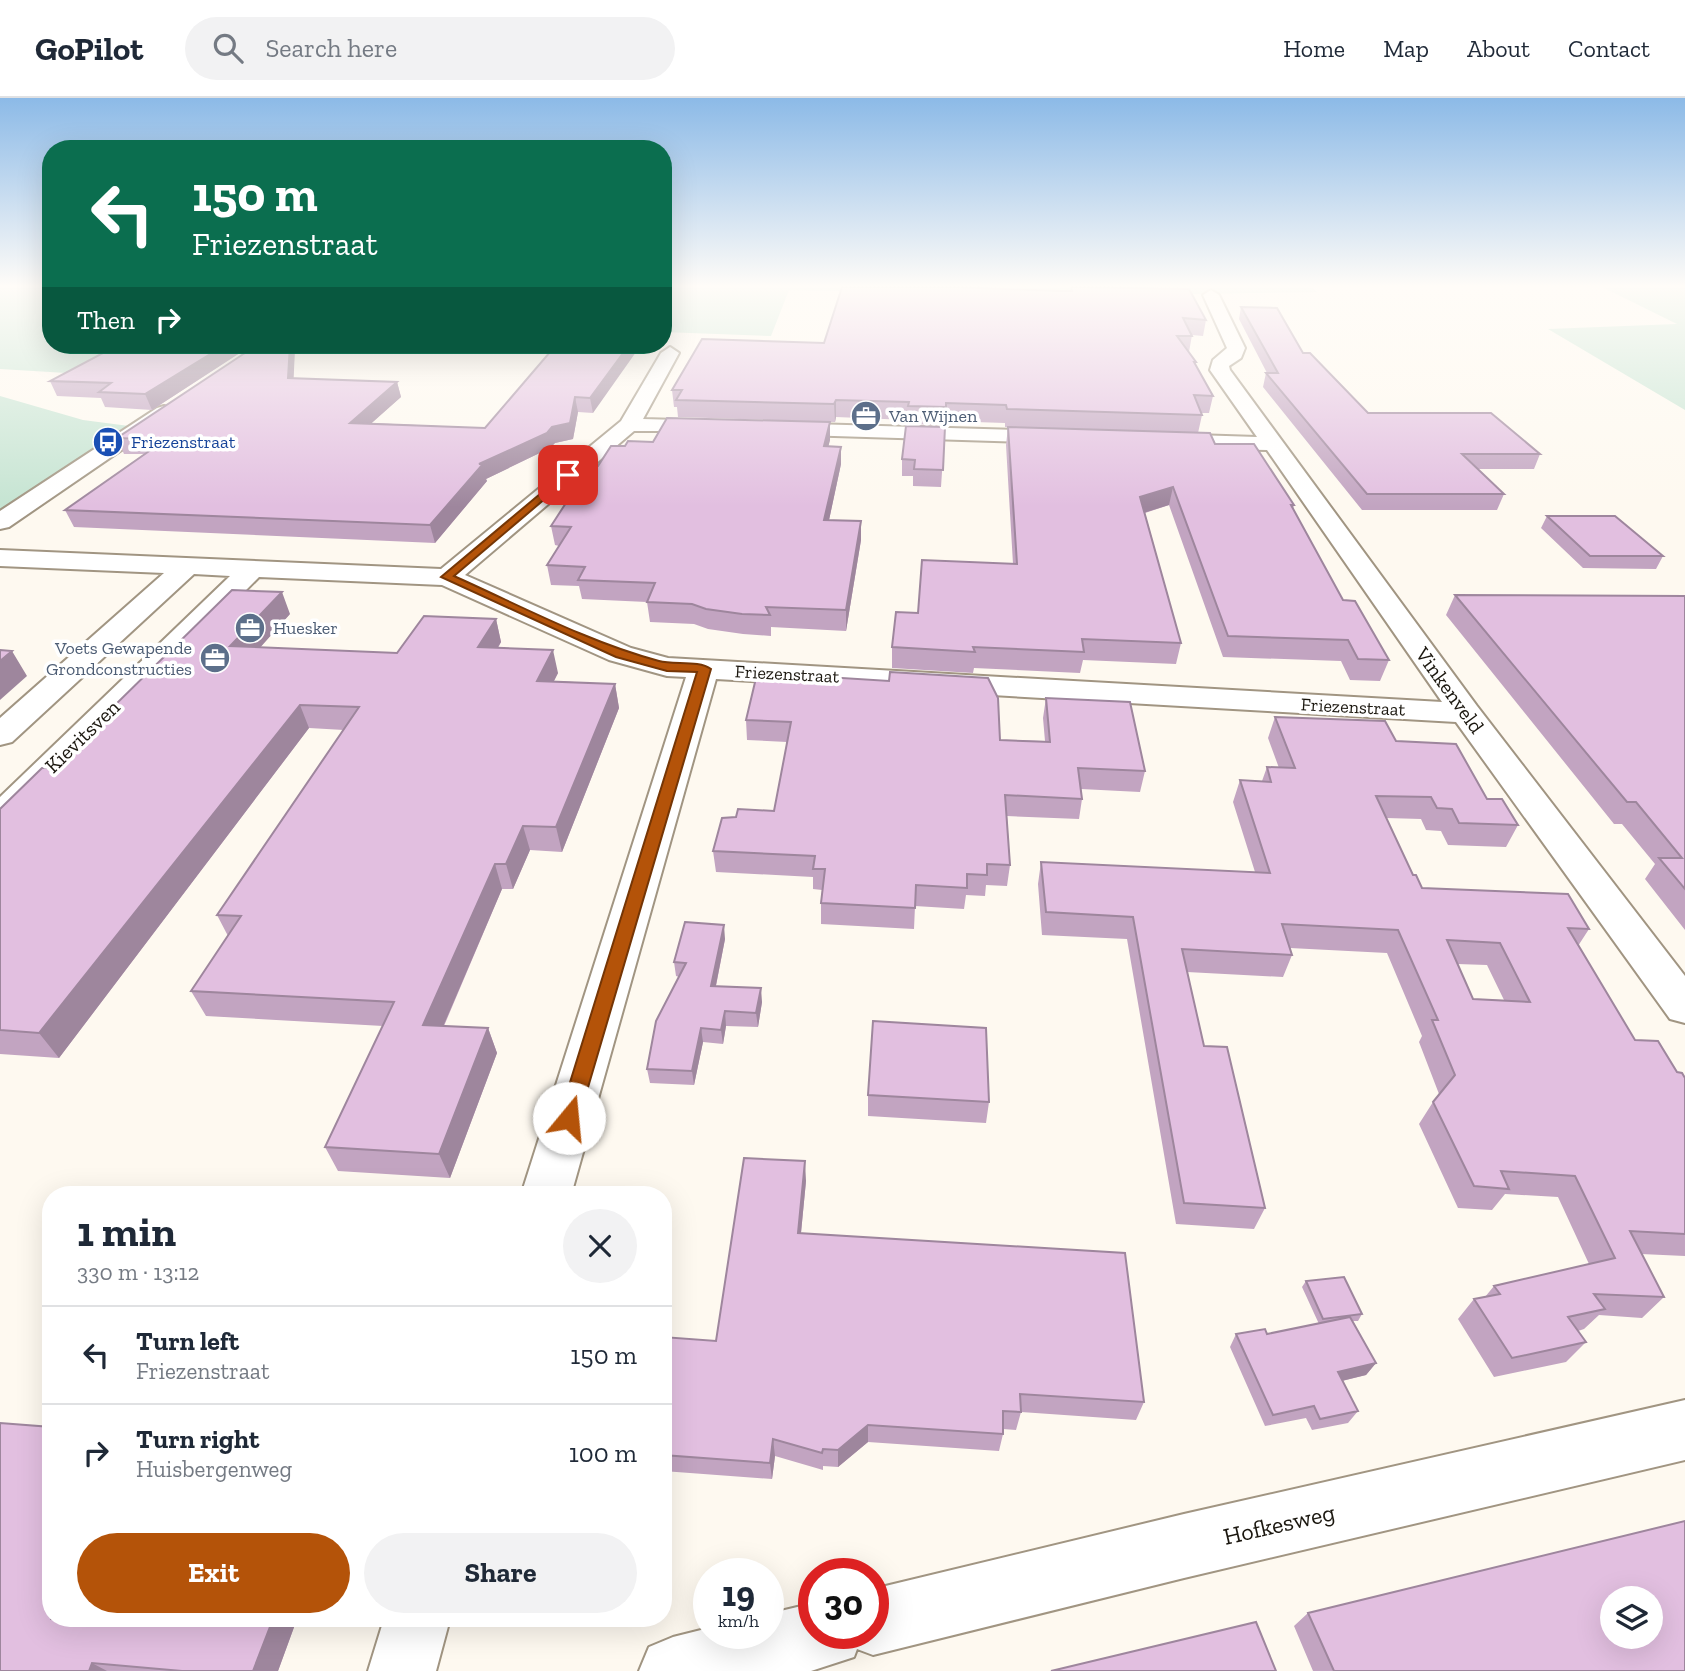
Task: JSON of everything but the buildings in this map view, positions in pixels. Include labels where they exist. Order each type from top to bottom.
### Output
[{"type":"street","points":[[447,577],[629,425],[666,360]]},
{"type":"street","name":"Vinkenveld","points":[[1225,360],[1220,364],[1220,370],[1466,713],[1685,1007]]},
{"type":"street","points":[[0,522],[177,403]]},
{"type":"street","points":[[629,425],[1082,438]]},
{"type":"street","points":[[1137,440],[1274,444]]},
{"type":"street","name":"Friezenstraat","points":[[0,558],[447,577],[620,654],[667,667],[1466,713]]},
{"type":"street","points":[[0,735],[189,565]]},
{"type":"street","name":"Kievitsven","points":[[0,817],[254,567]]},
{"type":"street","points":[[549,1186],[704,669]]},
{"type":"street","name":"Hofkesweg","points":[[889,1618],[1184,1546],[1685,1430]]},
{"type":"street","points":[[402,1671],[415,1627]]},
{"type":"street","points":[[673,1671],[798,1641]]},
{"type":"green space","points":[[0,360],[120,360],[100,375],[0,369]]},
{"type":"green space","points":[[1601,360],[1685,360],[1685,410]]},
{"type":"green space","points":[[0,396],[83,420],[129,426],[0,511]]},
{"type":"place","name":"Van Wijnen","points":[[866,416]]},
{"type":"place","name":"Friezenstraat","points":[[108,442]]},
{"type":"place","name":"Huesker","points":[[250,628]]},
{"type":"place","name":"Voets Gewapende Grondconstructies","points":[[215,658]]},
{"type":"route","points":[[568,475],[447,577],[620,654],[667,667],[704,669],[569,1118]]}]
